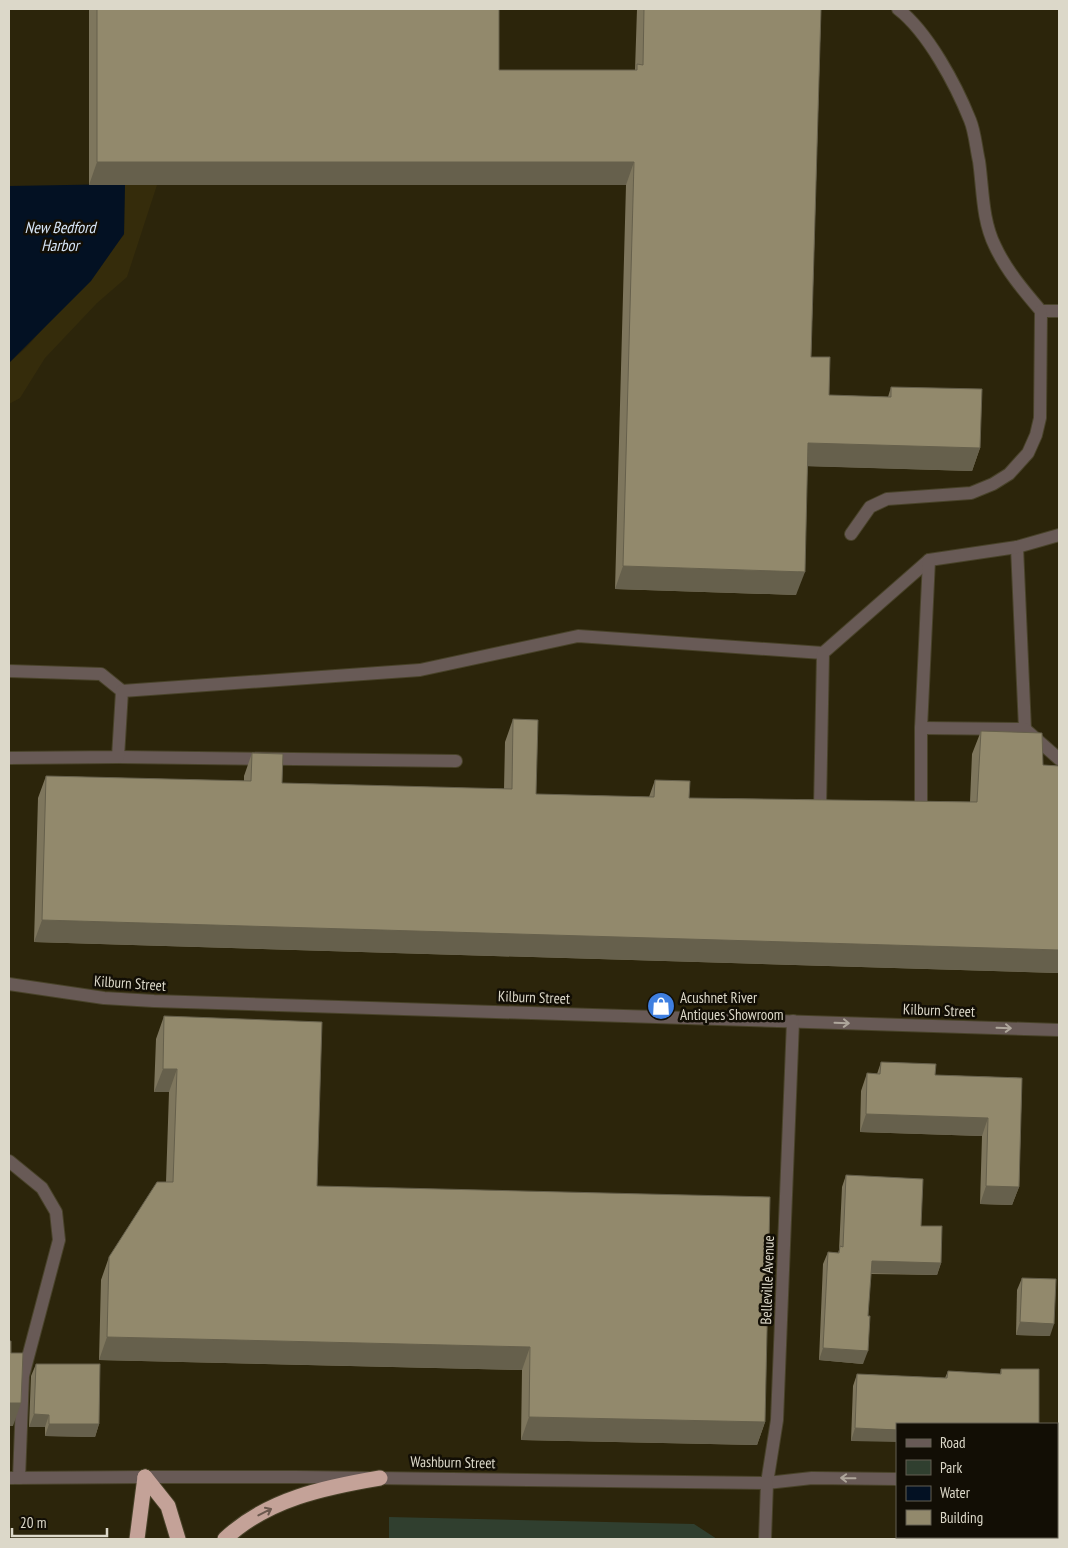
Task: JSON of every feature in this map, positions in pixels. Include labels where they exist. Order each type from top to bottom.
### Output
[{"type":"highway","points":[[137,1539],[145,1477]]},
{"type":"highway","points":[[145,1477],[168,1506],[175,1523],[178,1539]]},
{"type":"highway","points":[[225,1539],[262,1513],[298,1497],[320,1489],[380,1478]]},
{"type":"street","points":[[851,534],[870,507],[887,499],[971,493],[993,484],[1009,474],[1028,453],[1036,435],[1040,418],[1041,311],[1018,284],[995,246],[985,216],[971,122],[951,79],[922,34],[898,9]]},
{"type":"street","points":[[1041,311],[1059,311]]},
{"type":"street","points":[[9,671],[101,674],[122,691],[420,670],[578,636],[823,653],[929,560],[1017,547],[1059,535]]},
{"type":"street","points":[[1017,547],[1024,729]]},
{"type":"street","points":[[921,815],[921,728],[929,560]]},
{"type":"street","points":[[820,808],[823,653]]},
{"type":"street","points":[[118,757],[122,691]]},
{"type":"street","points":[[921,728],[1024,729],[1059,759]]},
{"type":"street","points":[[9,758],[118,757],[456,761]]},
{"type":"street","name":"Kilburn Street","points":[[9,984],[94,997],[154,1001],[1059,1030]]},
{"type":"street","name":"Belleville Avenue","points":[[764,1539],[767,1483],[778,1420],[793,1021]]},
{"type":"street","points":[[9,1160],[42,1188],[56,1212],[59,1240],[23,1376],[14,1478]]},
{"type":"street","name":"Washburn Street","points":[[14,1478],[380,1478],[767,1483],[812,1478],[896,1479]]},
{"type":"green space","points":[[389,1517],[694,1524],[717,1539],[389,1539]]},
{"type":"sand","points":[[125,184],[157,185],[127,277],[97,303],[45,358],[20,398],[9,404],[9,363],[27,347],[124,235]]},
{"type":"water","name":"New Bedford Harbor","points":[[125,184],[124,234],[91,281],[9,363],[9,186]]},
{"type":"building","points":[[97,9],[499,9],[499,70],[637,70],[637,64],[643,65],[644,9],[821,9],[811,357],[830,357],[829,395],[891,397],[891,387],[982,389],[980,448],[808,443],[805,572],[623,566],[634,162],[97,162]]},
{"type":"building","points":[[513,719],[538,720],[536,794],[654,797],[655,780],[690,781],[689,798],[977,802],[981,731],[1042,733],[1043,765],[1059,766],[1059,950],[42,920],[46,776],[251,781],[252,753],[283,754],[282,783],[512,789]]},
{"type":"building","points":[[164,1016],[322,1022],[317,1186],[770,1197],[765,1422],[529,1417],[530,1347],[107,1337],[109,1257],[157,1182],[173,1182],[177,1069],[163,1069]]},
{"type":"building","points":[[881,1062],[936,1064],[935,1075],[1022,1078],[1019,1187],[986,1186],[988,1118],[866,1114],[867,1073],[880,1074]]},
{"type":"building","points":[[846,1175],[923,1179],[921,1226],[942,1226],[941,1263],[872,1261],[868,1316],[870,1316],[868,1351],[823,1348],[828,1252],[839,1253],[840,1246],[843,1247]]},
{"type":"building","points":[[1022,1278],[1056,1279],[1054,1324],[1020,1322]]},
{"type":"building","points":[[9,1341],[11,1341],[11,1353],[23,1353],[21,1403],[9,1403]]},
{"type":"building","points":[[36,1364],[100,1364],[99,1424],[49,1424],[49,1415],[34,1414]]},
{"type":"building","points":[[1001,1369],[1039,1369],[1039,1423],[896,1423],[896,1430],[855,1428],[857,1374],[947,1378],[948,1371],[1001,1374]]},
{"type":"building","points":[[1059,1502],[1059,1539],[949,1539],[1058,1538]]},
{"type":"place","name":"Acushnet River Antiques Showroom","points":[[661,1006]]}]
